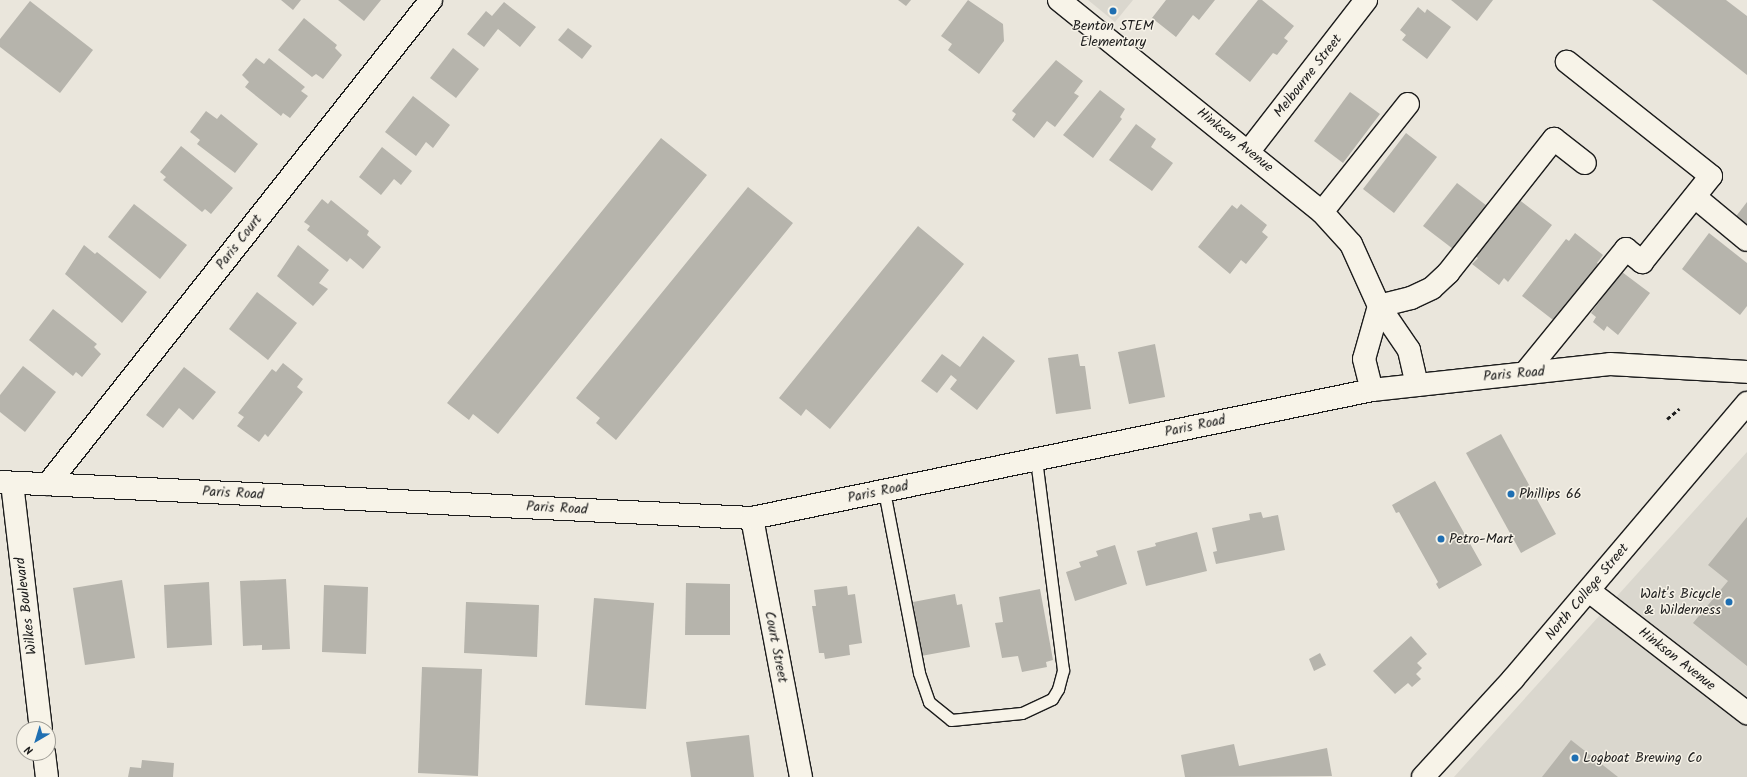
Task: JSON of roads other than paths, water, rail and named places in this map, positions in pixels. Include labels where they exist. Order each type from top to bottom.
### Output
[{"type":"street","name":"Paris Court","points":[[48,484],[431,0]]},
{"type":"street","name":"Hinkson Avenue","points":[[1059,0],[1249,151],[1322,212],[1351,244],[1380,306],[1409,350],[1417,385]]},
{"type":"street","name":"Melbourne Street","points":[[1249,151],[1366,0]]},
{"type":"street","points":[[1525,373],[1626,249],[1642,262],[1711,176],[1567,62]]},
{"type":"street","points":[[1322,212],[1408,104]]},
{"type":"street","points":[[1372,390],[1364,359],[1380,306],[1411,298],[1432,288],[1448,273],[1554,139],[1585,163]]},
{"type":"street","points":[[1695,197],[1747,240]]},
{"type":"street","name":"Paris Road","points":[[6,483],[752,518],[1372,390],[1610,364],[1747,372]]},
{"type":"street","name":"North College Street","points":[[1423,777],[1513,679],[1747,403]]},
{"type":"street","name":"Wilkes Boulevard","points":[[6,483],[40,721]]},
{"type":"street","name":"Court Street","points":[[752,518],[801,777]]},
{"type":"street","name":"Hinkson Avenue","points":[[1588,591],[1747,713]]},
{"type":"street","points":[[45,761],[47,777]]},
{"type":"lane","points":[[884,491],[919,673],[929,702],[951,720],[1022,713],[1052,699],[1058,689],[1063,670],[1036,460]]},
{"type":"place","name":"Benton STEM Elementary","points":[[1113,11]]},
{"type":"place","name":"Phillips 66","points":[[1511,494]]},
{"type":"place","name":"Petro-Mart","points":[[1441,539]]},
{"type":"place","name":"Walt's Bicycle & Wilderness","points":[[1729,602]]},
{"type":"place","name":"Logboat Brewing Co","points":[[1575,758]]}]
